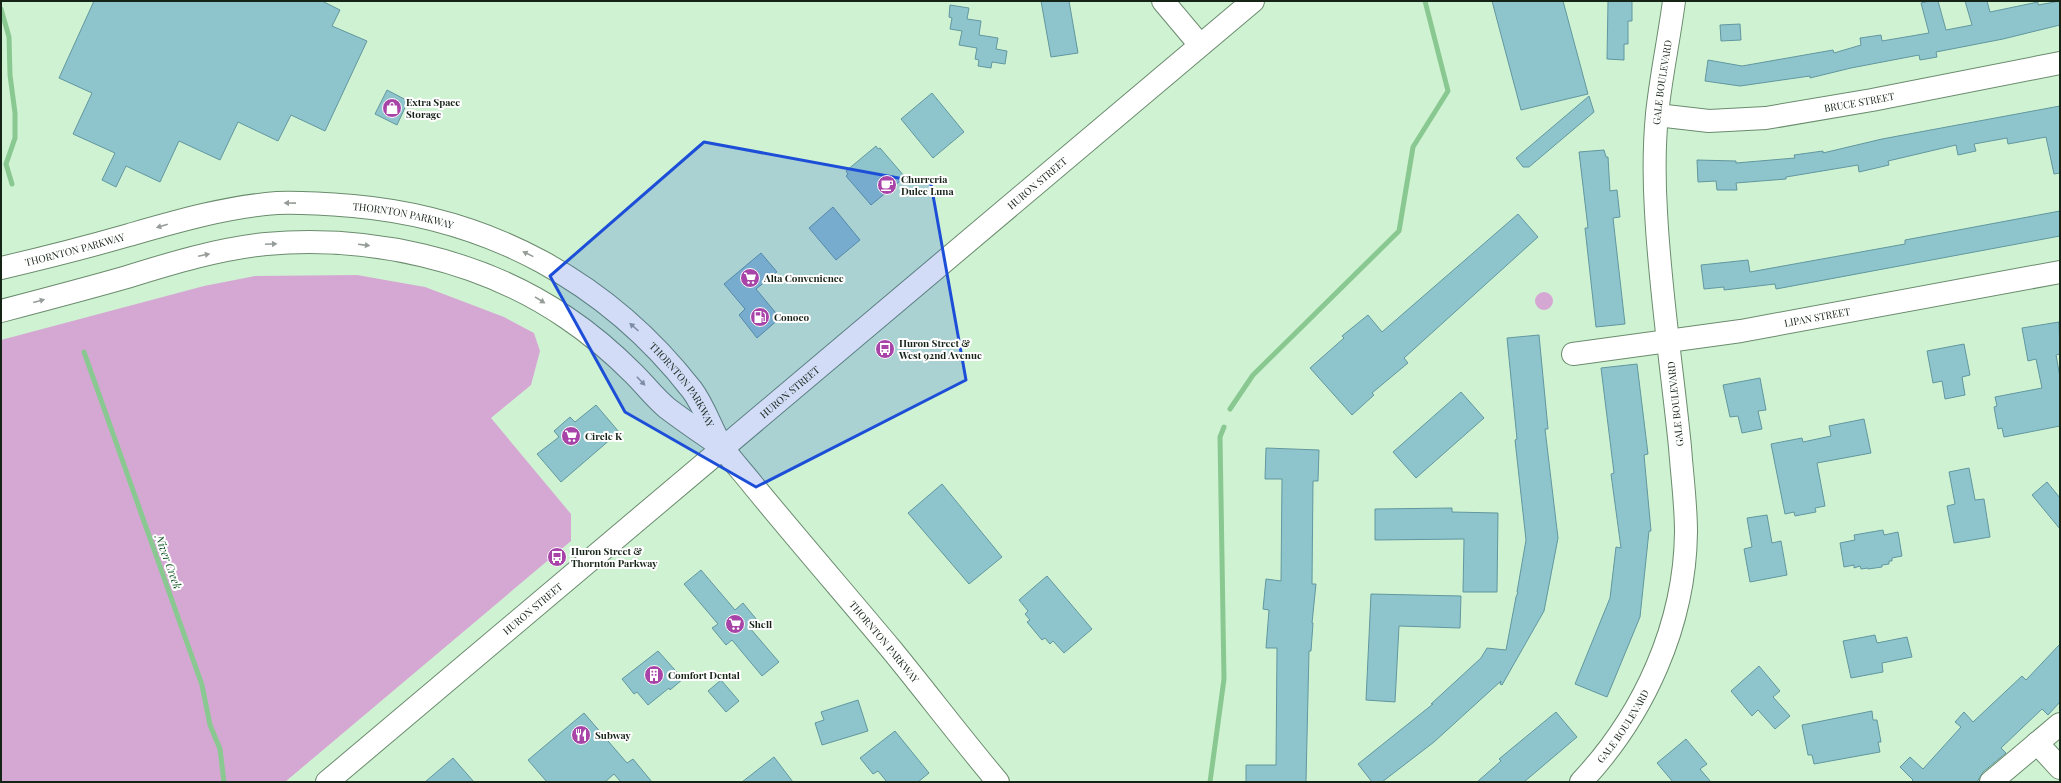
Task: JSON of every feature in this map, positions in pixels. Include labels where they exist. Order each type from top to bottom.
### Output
[{"type":"main road","points":[[1164,1],[1200,45]]},
{"type":"main road","name":"HURON STREET","points":[[327,782],[1253,1]]},
{"type":"main road","name":"GALE BOULEVARD","points":[[1581,782],[1602,760],[1638,708],[1668,638],[1677,603],[1684,565],[1686,509],[1656,213],[1654,150],[1657,115],[1674,1]]},
{"type":"main road","name":"BRUCE STREET","points":[[1657,115],[1708,121],[1766,118],[1872,100],[2060,63]]},
{"type":"main road","name":"THORNTON PARKWAY","points":[[1,268],[210,212],[280,203],[328,204],[402,212],[436,219],[471,230],[507,244],[569,276],[642,334],[694,393],[723,448],[892,651],[998,782]]},
{"type":"main road","name":"THORNTON PARKWAY","points":[[1,312],[193,257],[265,244],[355,244],[392,249],[464,267],[492,277],[533,296],[592,337],[632,372],[666,407],[723,448]]},
{"type":"main road","name":"LIPAN STREET","points":[[1573,354],[1778,325],[2060,272]]},
{"type":"main road","points":[[1991,782],[2060,724]]},
{"type":"main road","points":[[2037,743],[2060,768]]},
{"type":"highlighted area","points":[[704,142],[931,184],[966,380],[756,487],[625,412],[550,276]]},
{"type":"shaded area","points":[[357,275],[425,287],[504,317],[534,333],[540,351],[531,385],[491,418],[571,514],[571,541],[285,782],[1,782],[1,340],[204,286],[255,276]]},
{"type":"shaded area","points":[[1540,292],[1548,292],[1553,297],[1551,308],[1548,310],[1540,310],[1535,305],[1535,297]]},
{"type":"building","points":[[94,1],[322,1],[340,10],[332,26],[367,41],[325,131],[291,115],[278,141],[238,122],[220,160],[179,141],[160,182],[126,166],[116,187],[102,180],[115,153],[73,134],[92,93],[59,78]]},
{"type":"building","points":[[1041,1],[1069,1],[1078,53],[1051,57]]},
{"type":"building","points":[[1492,1],[1563,1],[1588,94],[1521,110]]},
{"type":"building","points":[[1608,1],[1632,1],[1632,21],[1628,21],[1628,44],[1624,44],[1624,60],[1607,59]]},
{"type":"building","points":[[1938,1],[1946,30],[1972,25],[1965,1],[1987,1],[1990,12],[2038,2],[2038,5],[2060,1],[2060,25],[2003,39],[1936,52],[1937,57],[1920,60],[1919,55],[1851,68],[1810,78],[1810,76],[1740,86],[1705,81],[1708,60],[1742,66],[1833,50],[1834,53],[1861,45],[1860,38],[1881,35],[1882,41],[1929,33],[1921,3]]},
{"type":"building","points":[[950,5],[969,8],[967,19],[981,21],[979,35],[998,38],[996,49],[1007,51],[1005,64],[992,62],[991,68],[978,66],[979,60],[975,59],[977,48],[959,45],[962,31],[950,29],[952,18],[949,17]]},
{"type":"building","points":[[1740,24],[1741,40],[1721,41],[1720,25]]},
{"type":"building","name":"Extra Space Storage","points":[[387,90],[408,101],[397,125],[375,114]]},
{"type":"building","points":[[932,93],[964,132],[933,158],[901,119]]},
{"type":"building","points":[[1589,96],[1594,112],[1529,167],[1523,167],[1516,158]]},
{"type":"building","points":[[2060,106],[2060,173],[2054,174],[2046,137],[2008,144],[2007,138],[1974,144],[1976,151],[1958,155],[1956,145],[1888,161],[1889,165],[1859,172],[1858,165],[1786,177],[1786,179],[1736,183],[1737,190],[1717,190],[1716,181],[1698,182],[1697,160],[1736,161],[1736,163],[1795,158],[1794,155],[1823,151],[1823,153],[1882,139]]},
{"type":"building","points":[[876,146],[878,149],[880,148],[905,177],[871,205],[846,176],[848,174],[846,171]]},
{"type":"building","points":[[1604,150],[1606,157],[1608,157],[1610,191],[1617,190],[1620,217],[1613,218],[1625,324],[1596,327],[1585,228],[1588,228],[1579,152]]},
{"type":"building","points":[[833,207],[860,240],[836,260],[809,228]]},
{"type":"building","points":[[2060,211],[2060,236],[1776,289],[1775,284],[1724,290],[1724,287],[1704,289],[1701,265],[1748,260],[1750,272],[1905,244],[1905,240]]},
{"type":"building","points":[[1518,214],[1538,237],[1404,358],[1408,363],[1372,393],[1374,395],[1352,415],[1310,368],[1344,338],[1342,336],[1368,315],[1382,332]]},
{"type":"building","points":[[761,253],[777,272],[756,289],[780,318],[757,338],[739,315],[745,309],[724,284]]},
{"type":"building","points":[[2059,322],[2060,354],[2056,355],[2060,377],[2060,426],[2004,437],[2002,428],[1998,429],[1994,407],[1997,406],[1995,397],[2042,388],[2036,359],[2028,361],[2022,328]]},
{"type":"building","points":[[1539,335],[1548,429],[1545,429],[1558,538],[1544,611],[1502,685],[1500,684],[1501,681],[1434,742],[1382,782],[1372,782],[1358,764],[1433,704],[1431,704],[1481,658],[1487,648],[1506,650],[1518,592],[1526,540],[1515,440],[1517,439],[1507,338]]},
{"type":"building","points":[[1964,344],[1970,375],[1962,377],[1965,395],[1945,399],[1942,381],[1933,383],[1927,351]]},
{"type":"building","points":[[1637,364],[1648,454],[1644,455],[1651,531],[1649,531],[1640,617],[1607,697],[1575,684],[1610,598],[1616,547],[1621,548],[1611,474],[1614,473],[1601,368]]},
{"type":"building","points":[[1760,378],[1766,410],[1758,411],[1762,429],[1742,433],[1738,416],[1730,417],[1723,385]]},
{"type":"building","points":[[1461,392],[1484,418],[1416,478],[1393,452]]},
{"type":"building","name":"Circle K","points":[[596,405],[619,432],[561,482],[537,454],[559,437],[554,431],[570,417],[575,422]]},
{"type":"building","points":[[1864,419],[1871,453],[1817,463],[1825,506],[1815,508],[1816,512],[1795,516],[1794,512],[1785,514],[1771,444],[1802,438],[1803,442],[1831,436],[1829,426]]},
{"type":"building","points":[[1266,448],[1319,450],[1318,481],[1313,481],[1312,584],[1316,584],[1311,651],[1309,651],[1306,782],[1246,782],[1246,765],[1276,765],[1277,648],[1266,648],[1269,610],[1263,609],[1266,579],[1281,581],[1282,479],[1265,479]]},
{"type":"building","points":[[1969,468],[1975,500],[1984,499],[1990,537],[1954,543],[1947,506],[1955,504],[1949,472]]},
{"type":"building","points":[[2047,482],[2060,498],[2060,529],[2032,495]]},
{"type":"building","points":[[942,484],[1002,557],[969,584],[908,513]]},
{"type":"building","points":[[1452,508],[1452,512],[1498,513],[1497,592],[1463,592],[1464,539],[1375,540],[1375,509]]},
{"type":"building","points":[[1767,515],[1772,543],[1781,541],[1787,575],[1750,582],[1744,549],[1752,547],[1747,518]]},
{"type":"building","points":[[1883,530],[1884,535],[1898,532],[1902,556],[1892,558],[1892,561],[1889,561],[1889,564],[1882,565],[1882,567],[1861,569],[1860,566],[1854,568],[1854,565],[1844,567],[1840,543],[1855,540],[1854,535]]},
{"type":"building","name":"Shell","points":[[701,570],[735,610],[743,603],[757,620],[749,627],[779,662],[762,676],[732,640],[726,645],[712,628],[718,624],[684,584]]},
{"type":"building","points":[[1047,576],[1092,629],[1064,653],[1053,641],[1050,644],[1045,638],[1042,640],[1027,622],[1030,620],[1025,614],[1028,611],[1019,600]]},
{"type":"building","points":[[1371,594],[1461,596],[1460,628],[1399,626],[1395,702],[1366,700]]},
{"type":"building","points":[[1875,635],[1877,643],[1907,637],[1912,657],[1882,663],[1883,672],[1851,678],[1843,641]]},
{"type":"building","points":[[2060,644],[2060,702],[2048,715],[2042,709],[2001,748],[2006,753],[1983,772],[1977,782],[1911,782],[1913,780],[1900,767],[1910,757],[1923,769],[1961,727],[1955,722],[1964,712],[1973,722],[2022,676],[2026,680]]},
{"type":"building","name":"Comfort Dental","points":[[658,651],[683,679],[648,705],[637,692],[634,694],[622,679]]},
{"type":"building","points":[[1759,666],[1780,691],[1773,697],[1790,716],[1775,729],[1758,710],[1752,716],[1731,691]]},
{"type":"building","points":[[721,680],[739,701],[726,712],[708,691]]},
{"type":"building","points":[[858,700],[868,731],[822,745],[815,723],[824,720],[821,712]]},
{"type":"building","points":[[1872,711],[1873,720],[1877,720],[1881,742],[1878,742],[1880,752],[1814,764],[1812,755],[1808,755],[1802,725]]},
{"type":"building","points":[[1556,712],[1577,737],[1524,782],[1477,782],[1501,761],[1499,759]]},
{"type":"building","points":[[584,713],[627,763],[633,759],[652,782],[621,782],[614,774],[605,782],[547,782],[528,760]]},
{"type":"building","points":[[895,731],[929,773],[918,782],[887,782],[878,771],[873,774],[860,758]]},
{"type":"building","points":[[1686,739],[1707,764],[1700,769],[1711,782],[1673,782],[1657,763]]},
{"type":"building","points":[[774,757],[793,782],[742,782]]},
{"type":"building","points":[[453,758],[474,782],[425,782]]},
{"type":"waterway","points":[[1230,409],[1253,375],[1399,231],[1413,147],[1448,91],[1425,1]]},
{"type":"waterway","name":"Niver Creek","points":[[1,9],[9,37],[10,75],[15,113],[15,138],[6,164],[12,184]]},
{"type":"waterway","name":"Niver Creek","points":[[84,352],[202,685],[210,725],[220,749],[224,782]]},
{"type":"waterway","points":[[1210,782],[1224,679],[1220,437],[1224,427]]},
{"type":"place","name":"Extra Space Storage","points":[[392,108]]},
{"type":"place","name":"Churreria Dulce Luna","points":[[887,185]]},
{"type":"place","name":"Alta Convenience","points":[[750,278]]},
{"type":"place","name":"Conoco","points":[[760,317]]},
{"type":"place","name":"Huron Street & West 92nd Avenue","points":[[885,349]]},
{"type":"place","name":"Circle K","points":[[571,436]]},
{"type":"place","name":"Huron Street & Thornton Parkway","points":[[557,557]]},
{"type":"place","name":"Shell","points":[[735,624]]},
{"type":"place","name":"Comfort Dental","points":[[654,675]]},
{"type":"place","name":"Subway","points":[[581,735]]}]
